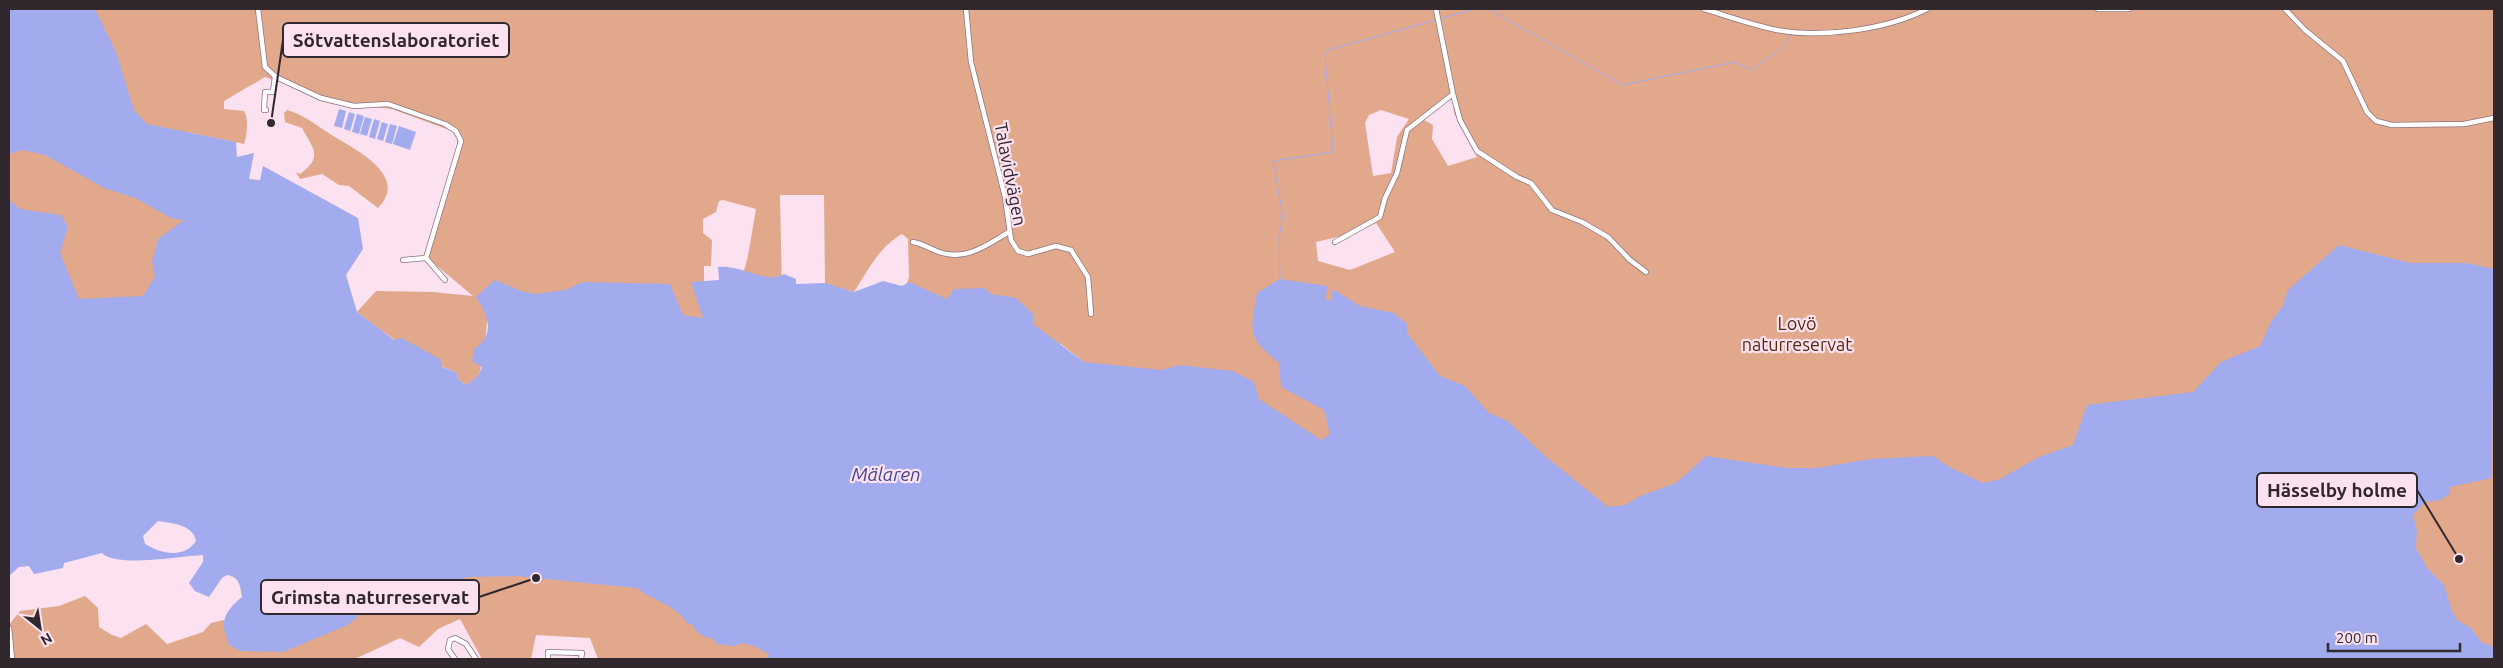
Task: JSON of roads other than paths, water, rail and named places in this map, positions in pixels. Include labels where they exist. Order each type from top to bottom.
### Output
[{"type":"street","points":[[258,9],[265,67],[275,76],[321,98],[354,106],[388,104],[445,124],[456,131],[461,141],[426,258]]},
{"type":"street","name":"Talavidvägen","points":[[966,9],[972,71],[1005,197],[1009,232],[1014,246],[1023,252],[1034,253],[1060,246],[1071,250],[1088,277],[1091,314]]},
{"type":"street","points":[[1436,9],[1460,120],[1477,151],[1517,177],[1531,183],[1552,210],[1582,222],[1608,237],[1630,260],[1646,272]]},
{"type":"street","points":[[1704,9],[1779,30],[1813,32],[1867,29],[1926,9]]},
{"type":"street","points":[[2098,9],[2129,9]]},
{"type":"street","points":[[2285,9],[2305,30],[2343,61],[2367,112],[2376,121],[2392,125],[2464,124],[2494,118]]},
{"type":"street","points":[[266,110],[264,110],[265,92],[273,92],[275,76]]},
{"type":"street","points":[[1335,242],[1380,218],[1385,198],[1397,172],[1407,130],[1453,94]]},
{"type":"street","points":[[913,242],[944,254],[959,256],[978,250],[1009,232]]},
{"type":"street","points":[[403,260],[426,258]]},
{"type":"street","points":[[426,258],[445,280]]},
{"type":"street","points":[[9,628],[12,659]]},
{"type":"street","points":[[455,659],[448,649],[450,640],[455,638],[466,644],[476,659]]},
{"type":"street","points":[[548,659],[548,652],[582,653],[581,659]]},
{"type":"water","name":"Mälaren","points":[[9,9],[95,9],[116,52],[134,110],[147,124],[236,142],[237,157],[254,153],[249,179],[260,180],[263,166],[358,218],[363,249],[346,275],[357,312],[394,340],[402,338],[440,359],[442,367],[456,372],[458,379],[466,385],[478,376],[482,367],[472,361],[474,349],[485,337],[488,324],[484,311],[476,297],[495,280],[521,291],[535,294],[565,290],[583,282],[670,284],[683,315],[703,318],[691,282],[719,280],[718,267],[727,267],[770,277],[784,274],[796,279],[796,284],[825,283],[854,292],[883,281],[902,286],[909,282],[947,299],[954,289],[984,288],[991,294],[1016,298],[1033,314],[1033,324],[1084,362],[1162,370],[1179,365],[1233,371],[1254,382],[1259,399],[1321,440],[1330,434],[1324,410],[1281,387],[1279,363],[1261,346],[1253,333],[1252,326],[1257,293],[1280,279],[1327,286],[1326,300],[1331,300],[1332,290],[1360,306],[1394,313],[1407,324],[1407,333],[1440,376],[1465,386],[1489,413],[1508,421],[1545,456],[1608,507],[1625,505],[1640,496],[1676,483],[1706,456],[1786,468],[1817,468],[1870,459],[1933,456],[1951,468],[1983,483],[2000,479],[2039,457],[2073,445],[2087,405],[2193,392],[2221,362],[2260,346],[2271,322],[2283,305],[2288,290],[2339,245],[2410,263],[2466,263],[2494,269],[2492,478],[2450,487],[2450,494],[2440,500],[2425,502],[2413,515],[2417,531],[2416,548],[2427,568],[2444,585],[2452,611],[2457,620],[2471,628],[2481,642],[2494,647],[2494,659],[767,659],[769,655],[750,645],[742,643],[735,646],[715,644],[714,639],[698,633],[692,624],[688,624],[677,611],[637,588],[516,576],[468,577],[458,581],[450,579],[429,583],[401,604],[363,612],[348,625],[283,652],[240,651],[229,645],[224,631],[228,611],[242,597],[239,583],[235,578],[227,575],[222,578],[209,597],[195,591],[189,583],[203,562],[203,555],[165,559],[120,560],[102,553],[64,563],[63,568],[34,574],[29,566],[19,567],[9,576],[9,200],[20,209],[61,215],[68,227],[60,253],[79,299],[143,296],[155,276],[152,262],[158,239],[184,220],[173,219],[135,198],[104,188],[45,155],[23,150],[9,154]],"holes":[[[158,521],[187,528],[191,531],[196,541],[191,547],[172,553],[158,550],[145,544],[143,536]]]},
{"type":"water","points":[[339,109],[346,111],[342,128],[334,126]]},
{"type":"water","points":[[349,112],[355,114],[350,131],[344,129]]},
{"type":"water","points":[[357,114],[364,116],[359,134],[352,132]]},
{"type":"water","points":[[365,117],[372,119],[367,136],[360,134]]},
{"type":"water","points":[[374,119],[380,121],[375,139],[369,137]]},
{"type":"water","points":[[382,122],[388,124],[383,141],[377,139]]},
{"type":"water","points":[[390,124],[397,126],[392,144],[385,142]]},
{"type":"water","points":[[399,126],[416,132],[410,150],[393,144]]},
{"type":"waterway","points":[[1440,19],[1474,9]]},
{"type":"waterway","points":[[1489,9],[1622,85],[1735,62],[1751,70],[1780,50],[1792,34]]},
{"type":"waterway","points":[[1280,279],[1279,237],[1283,216],[1273,161],[1333,152],[1325,55],[1328,50],[1436,20]]},
{"type":"place","name":"Sötvattenslaboratoriet","points":[[271,123]]},
{"type":"place","name":"Hässelby holme","points":[[2459,559]]},
{"type":"place","name":"Grimsta naturreservat","points":[[536,578]]},
{"type":"park label","name":"Lovö naturreservat","points":[[1797,333]]}]
